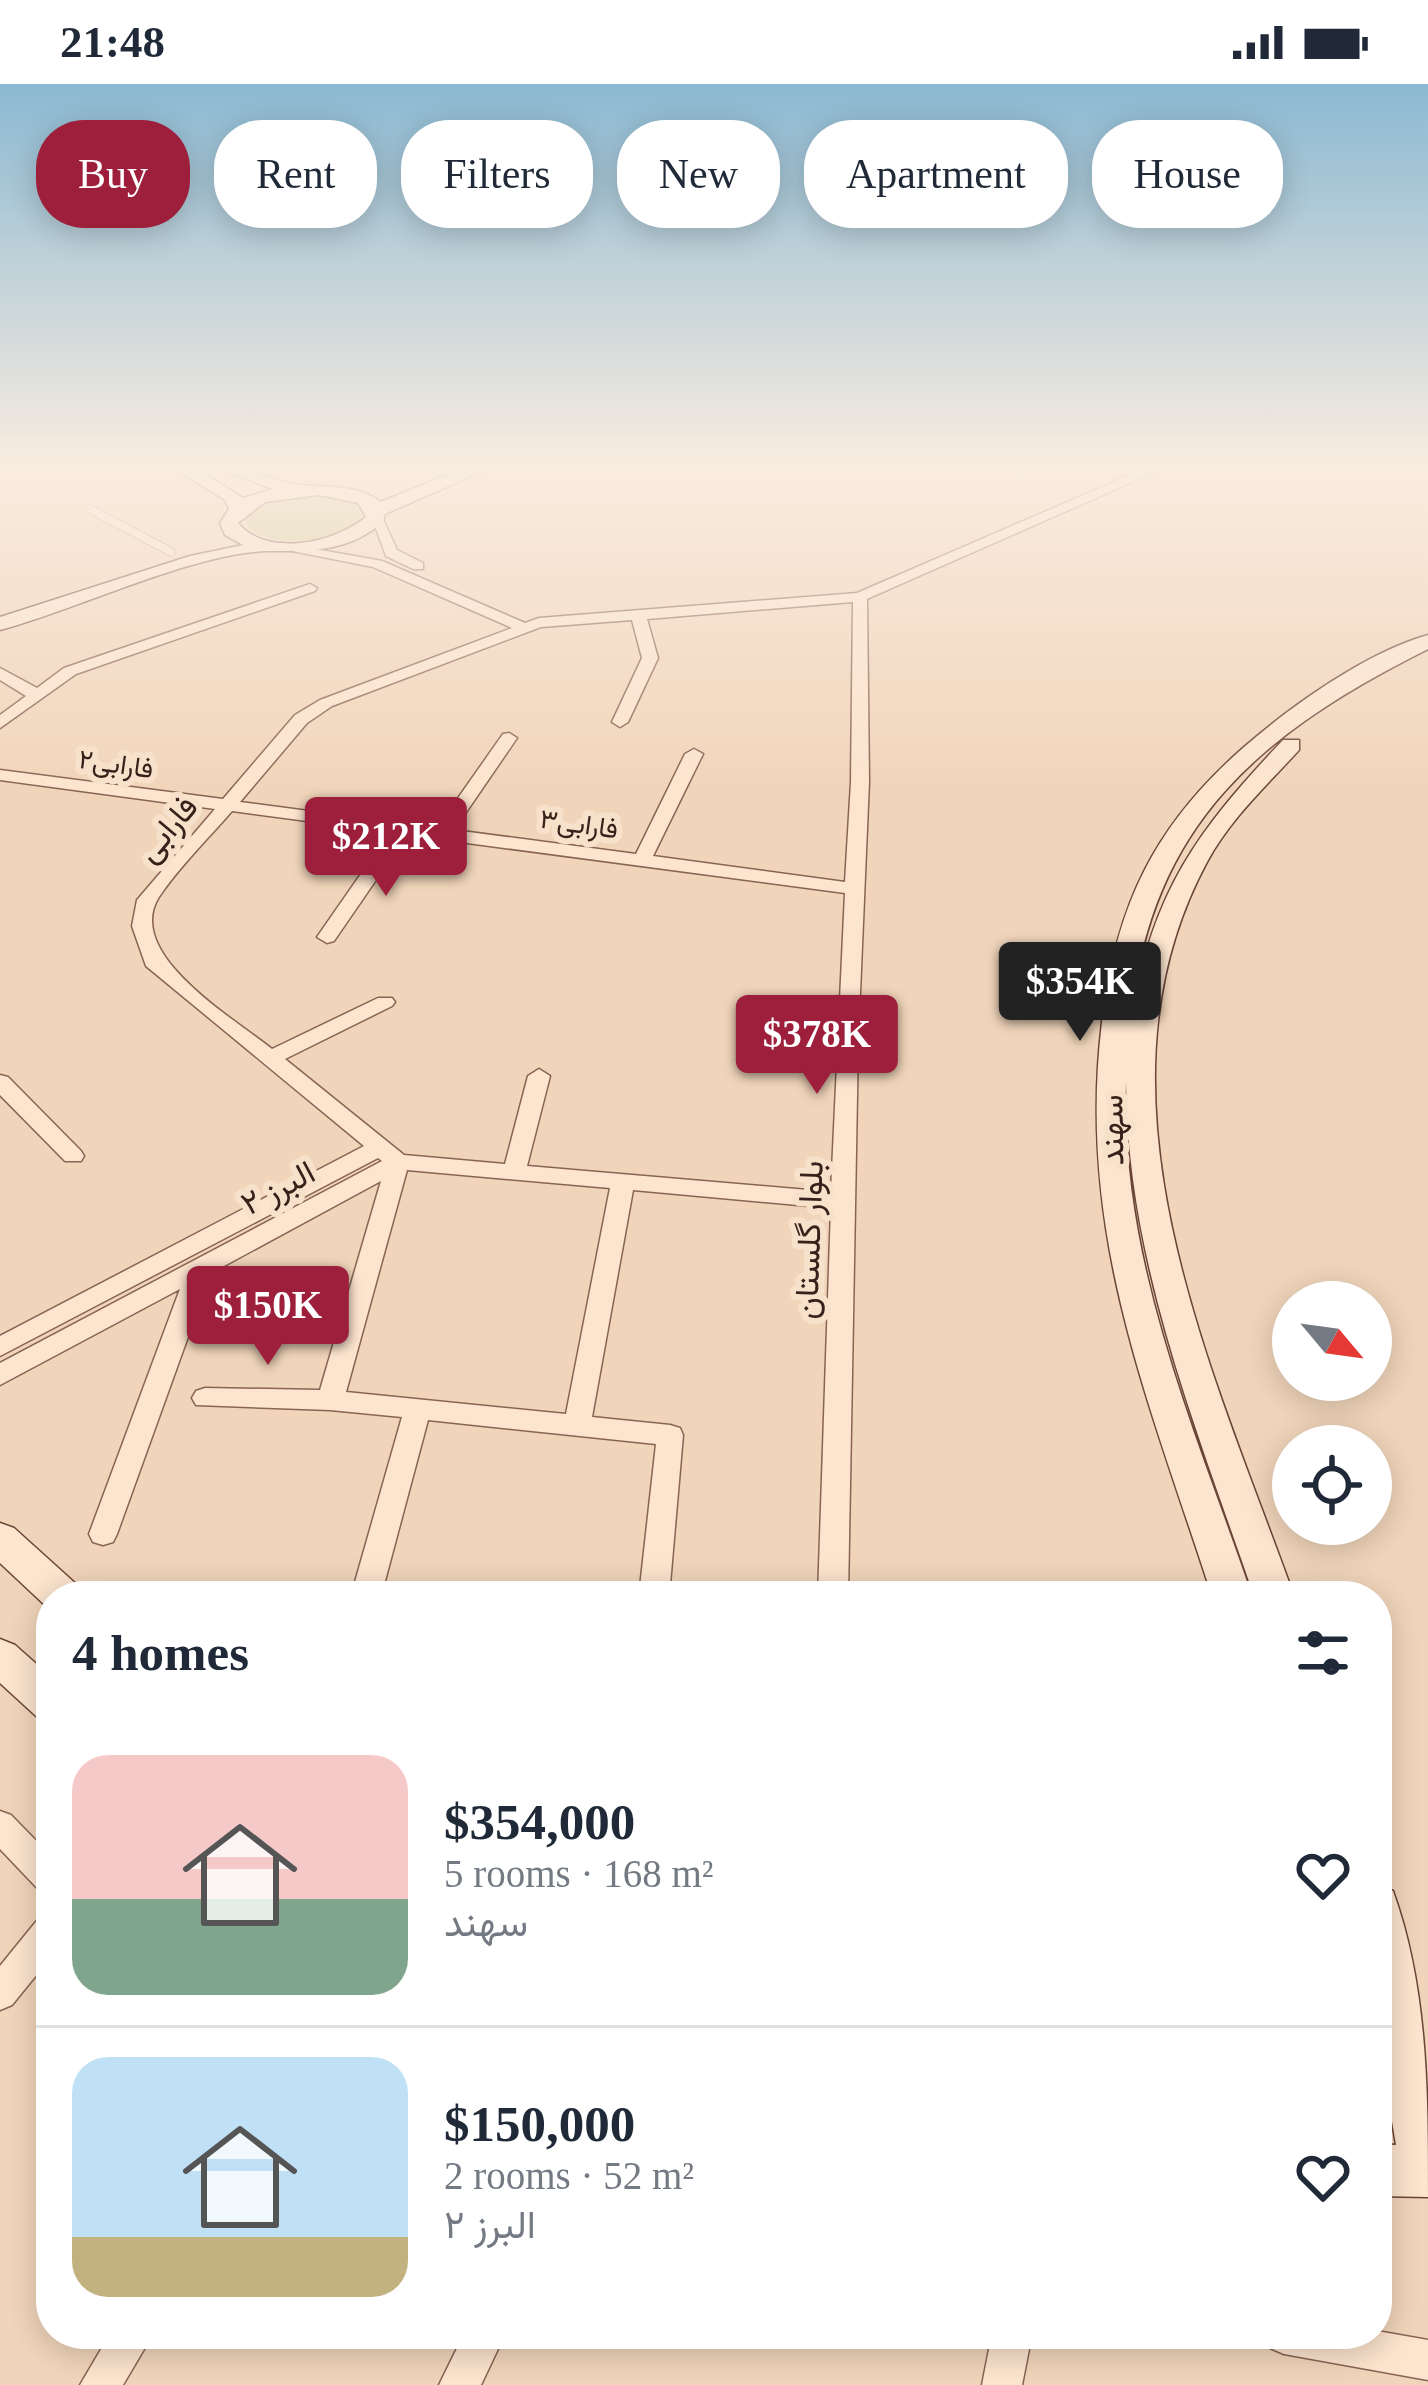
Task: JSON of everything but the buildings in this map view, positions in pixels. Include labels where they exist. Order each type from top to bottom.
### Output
[{"type":"street","points":[[0,606],[97,575]]},
{"type":"street","points":[[0,624],[150,575]]},
{"type":"street","points":[[406,575],[531,625]]},
{"type":"street","points":[[435,575],[531,625]]},
{"type":"street","name":"فارابی","points":[[389,1154],[157,966],[142,926],[147,900],[302,719],[326,704],[531,625],[860,597],[910,575]]},
{"type":"street","points":[[0,723],[70,671],[310,588]]},
{"type":"street","name":"بلوار گلستان","points":[[833,1581],[860,597]]},
{"type":"street","points":[[620,722],[650,658],[639,616]]},
{"type":"street","name":"سهند","points":[[1227,1581],[1152,1351],[1115,1203],[1112,1055],[1125,974],[1146,889],[1205,800],[1270,734],[1352,678],[1428,641]]},
{"type":"street","name":"سهند","points":[[1269,1581],[1162,1258],[1147,1195],[1139,1050],[1153,955],[1176,896],[1218,825],[1292,744],[1356,695],[1428,658]]},
{"type":"street","points":[[0,673],[35,694]]},
{"type":"street","points":[[441,835],[509,738]]},
{"type":"street","points":[[642,860],[694,754]]},
{"type":"street","name":"فارابی۲","points":[[0,775],[224,808]]},
{"type":"street","name":"فارابی۳","points":[[224,808],[855,889]]},
{"type":"street","points":[[327,938],[401,830]]},
{"type":"street","points":[[270,1058],[385,1002]]},
{"type":"street","points":[[514,1172],[539,1076]]},
{"type":"street","points":[[0,1082],[73,1156]]},
{"type":"street","points":[[0,1120],[25,1108]]},
{"type":"street","points":[[330,1400],[389,1154],[514,1172],[843,1201]]},
{"type":"street","name":"البرز ۲","points":[[0,1375],[201,1268],[389,1154]]},
{"type":"street","name":"البرز ۲","points":[[0,1347],[389,1154]]},
{"type":"street","points":[[577,1425],[623,1182]]},
{"type":"street","points":[[103,1534],[201,1268]]},
{"type":"street","points":[[205,1398],[330,1400],[670,1435],[655,1581]]},
{"type":"street","points":[[370,1581],[418,1409]]},
{"type":"street","points":[[0,1539],[46,1581]]},
{"type":"street","points":[[0,1657],[36,1689]]},
{"type":"street","points":[[0,1826],[36,1863]]},
{"type":"street","points":[[0,1993],[36,1949]]},
{"type":"street","points":[[1392,1953],[1403,2072],[1427,2170],[1392,2170]]},
{"type":"street","points":[[100,2385],[123,2349]]},
{"type":"street","points":[[459,2385],[477,2349]]},
{"type":"street","points":[[1002,2385],[1009,2349]]},
{"type":"street","points":[[1367,2349],[1428,2360]]}]
